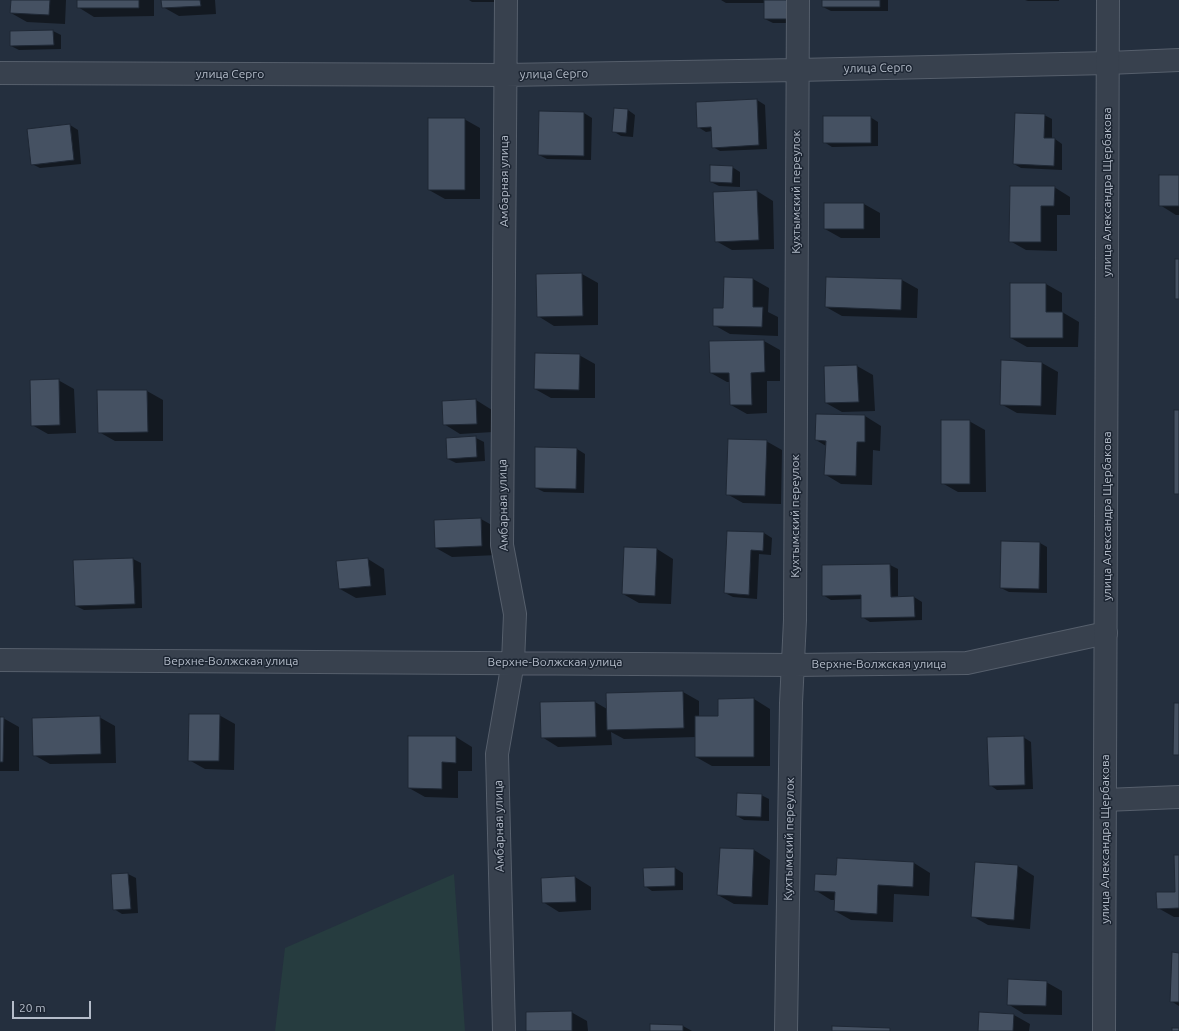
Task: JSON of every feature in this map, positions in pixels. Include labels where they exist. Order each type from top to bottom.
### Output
[{"type":"street","name":"Амбарная улица","points":[[504,1031],[497,754],[513,662],[515,614],[502,545],[506,0]]},
{"type":"street","name":"Кухтымский переулок","points":[[786,1031],[791,703],[795,620],[798,0]]},
{"type":"street","name":"улица Александра Щербакова","points":[[1104,1031],[1108,0]]},
{"type":"street","name":"улица Серго","points":[[0,73],[505,75],[797,70],[1179,60]]},
{"type":"street","name":"Верхне-Волжская улица","points":[[0,660],[793,664],[967,663],[1106,633]]},
{"type":"street","points":[[1105,800],[1179,797]]},
{"type":"green space","points":[[454,874],[465,1031],[275,1031],[285,948]]},
{"type":"building","points":[[11,0],[50,0],[49,15],[10,13]]},
{"type":"building","points":[[77,0],[139,0],[139,8],[77,8]]},
{"type":"building","points":[[161,0],[200,0],[201,6],[162,8]]},
{"type":"building","points":[[764,0],[789,0],[789,19],[764,19]]},
{"type":"building","points":[[822,0],[880,0],[880,7],[822,7]]},
{"type":"building","points":[[53,30],[54,45],[10,46],[10,31]]},
{"type":"building","points":[[757,99],[759,145],[712,148],[711,127],[697,128],[696,102]]},
{"type":"building","points":[[614,108],[628,109],[626,133],[612,132]]},
{"type":"building","points":[[539,111],[584,112],[584,156],[538,155]]},
{"type":"building","points":[[1015,113],[1045,114],[1044,138],[1055,138],[1054,166],[1013,164]]},
{"type":"building","points":[[823,116],[871,116],[871,143],[823,143]]},
{"type":"building","points":[[428,118],[465,118],[465,190],[428,190]]},
{"type":"building","points":[[70,124],[74,160],[31,165],[27,129]]},
{"type":"building","points":[[710,165],[733,166],[732,183],[710,182]]},
{"type":"building","points":[[1159,175],[1179,175],[1179,206],[1159,206]]},
{"type":"building","points":[[1010,186],[1055,186],[1054,206],[1041,206],[1041,242],[1009,242]]},
{"type":"building","points":[[757,190],[759,240],[715,242],[713,192]]},
{"type":"building","points":[[824,203],[864,203],[864,229],[824,229]]},
{"type":"building","points":[[1175,259],[1179,259],[1179,299],[1175,299]]},
{"type":"building","points":[[582,273],[583,316],[537,317],[536,274]]},
{"type":"building","points":[[724,277],[753,278],[753,307],[763,307],[762,327],[713,326],[713,308],[723,308]]},
{"type":"building","points":[[826,277],[902,279],[901,310],[825,307]]},
{"type":"building","points":[[1010,283],[1046,283],[1046,312],[1063,312],[1063,338],[1010,338]]},
{"type":"building","points":[[764,340],[765,372],[751,373],[752,405],[730,405],[729,373],[710,373],[709,341]]},
{"type":"building","points":[[535,353],[580,354],[579,390],[534,389]]},
{"type":"building","points":[[1001,360],[1042,362],[1041,406],[1000,405]]},
{"type":"building","points":[[857,365],[859,402],[825,403],[824,366]]},
{"type":"building","points":[[59,379],[60,425],[31,426],[30,380]]},
{"type":"building","points":[[97,390],[147,390],[148,432],[98,433]]},
{"type":"building","points":[[476,399],[477,424],[443,425],[442,401]]},
{"type":"building","points":[[1174,410],[1179,410],[1179,494],[1174,494]]},
{"type":"building","points":[[816,414],[865,415],[865,442],[857,442],[856,476],[824,475],[826,441],[815,440]]},
{"type":"building","points":[[941,420],[970,420],[970,484],[941,484]]},
{"type":"building","points":[[476,436],[477,457],[447,459],[446,438]]},
{"type":"building","points":[[728,439],[767,440],[765,496],[726,495]]},
{"type":"building","points":[[535,447],[577,448],[576,489],[535,488]]},
{"type":"building","points":[[481,518],[482,546],[435,548],[434,520]]},
{"type":"building","points":[[727,531],[764,532],[763,551],[751,550],[749,595],[724,593]]},
{"type":"building","points":[[1001,541],[1040,542],[1039,589],[1000,588]]},
{"type":"building","points":[[624,547],[657,548],[655,596],[622,594]]},
{"type":"building","points":[[133,558],[135,604],[75,606],[73,560]]},
{"type":"building","points":[[368,558],[371,586],[339,589],[336,561]]},
{"type":"building","points":[[890,564],[891,597],[914,596],[915,617],[861,618],[861,595],[822,596],[822,565]]},
{"type":"building","points":[[683,691],[684,728],[607,730],[606,693]]},
{"type":"building","points":[[754,698],[754,757],[695,757],[695,716],[718,716],[718,699]]},
{"type":"building","points":[[595,701],[596,737],[541,738],[540,702]]},
{"type":"building","points":[[1174,703],[1179,703],[1179,755],[1173,755]]},
{"type":"building","points":[[189,714],[220,714],[219,761],[188,761]]},
{"type":"building","points":[[100,716],[101,754],[33,756],[32,718]]},
{"type":"building","points":[[0,717],[4,717],[3,762],[0,762]]},
{"type":"building","points":[[408,736],[456,736],[456,763],[442,762],[442,789],[408,788]]},
{"type":"building","points":[[1024,736],[1025,785],[989,786],[987,737]]},
{"type":"building","points":[[737,793],[762,794],[761,817],[736,816]]},
{"type":"building","points":[[720,848],[754,849],[752,897],[717,895]]},
{"type":"building","points":[[1174,855],[1179,855],[1179,908],[1157,909],[1156,892],[1175,892]]},
{"type":"building","points":[[837,858],[914,862],[913,887],[878,885],[877,914],[834,911],[835,892],[814,891],[815,874],[836,875]]},
{"type":"building","points":[[975,862],[1018,865],[1014,920],[971,917]]},
{"type":"building","points":[[675,867],[675,886],[644,887],[643,868]]},
{"type":"building","points":[[128,873],[131,909],[113,910],[111,874]]},
{"type":"building","points":[[575,876],[576,902],[542,903],[541,878]]},
{"type":"building","points":[[1172,952],[1179,953],[1179,1002],[1170,1002]]},
{"type":"building","points":[[1008,979],[1047,981],[1046,1006],[1007,1005]]},
{"type":"building","points":[[572,1011],[572,1031],[526,1031],[526,1012]]},
{"type":"building","points":[[979,1012],[1014,1014],[1013,1031],[978,1031]]},
{"type":"building","points":[[650,1024],[683,1025],[683,1031],[650,1031]]},
{"type":"building","points":[[832,1026],[890,1028],[890,1031],[832,1031]]},
{"type":"building","points":[[1172,1028],[1179,1028],[1179,1031],[1172,1031]]}]
